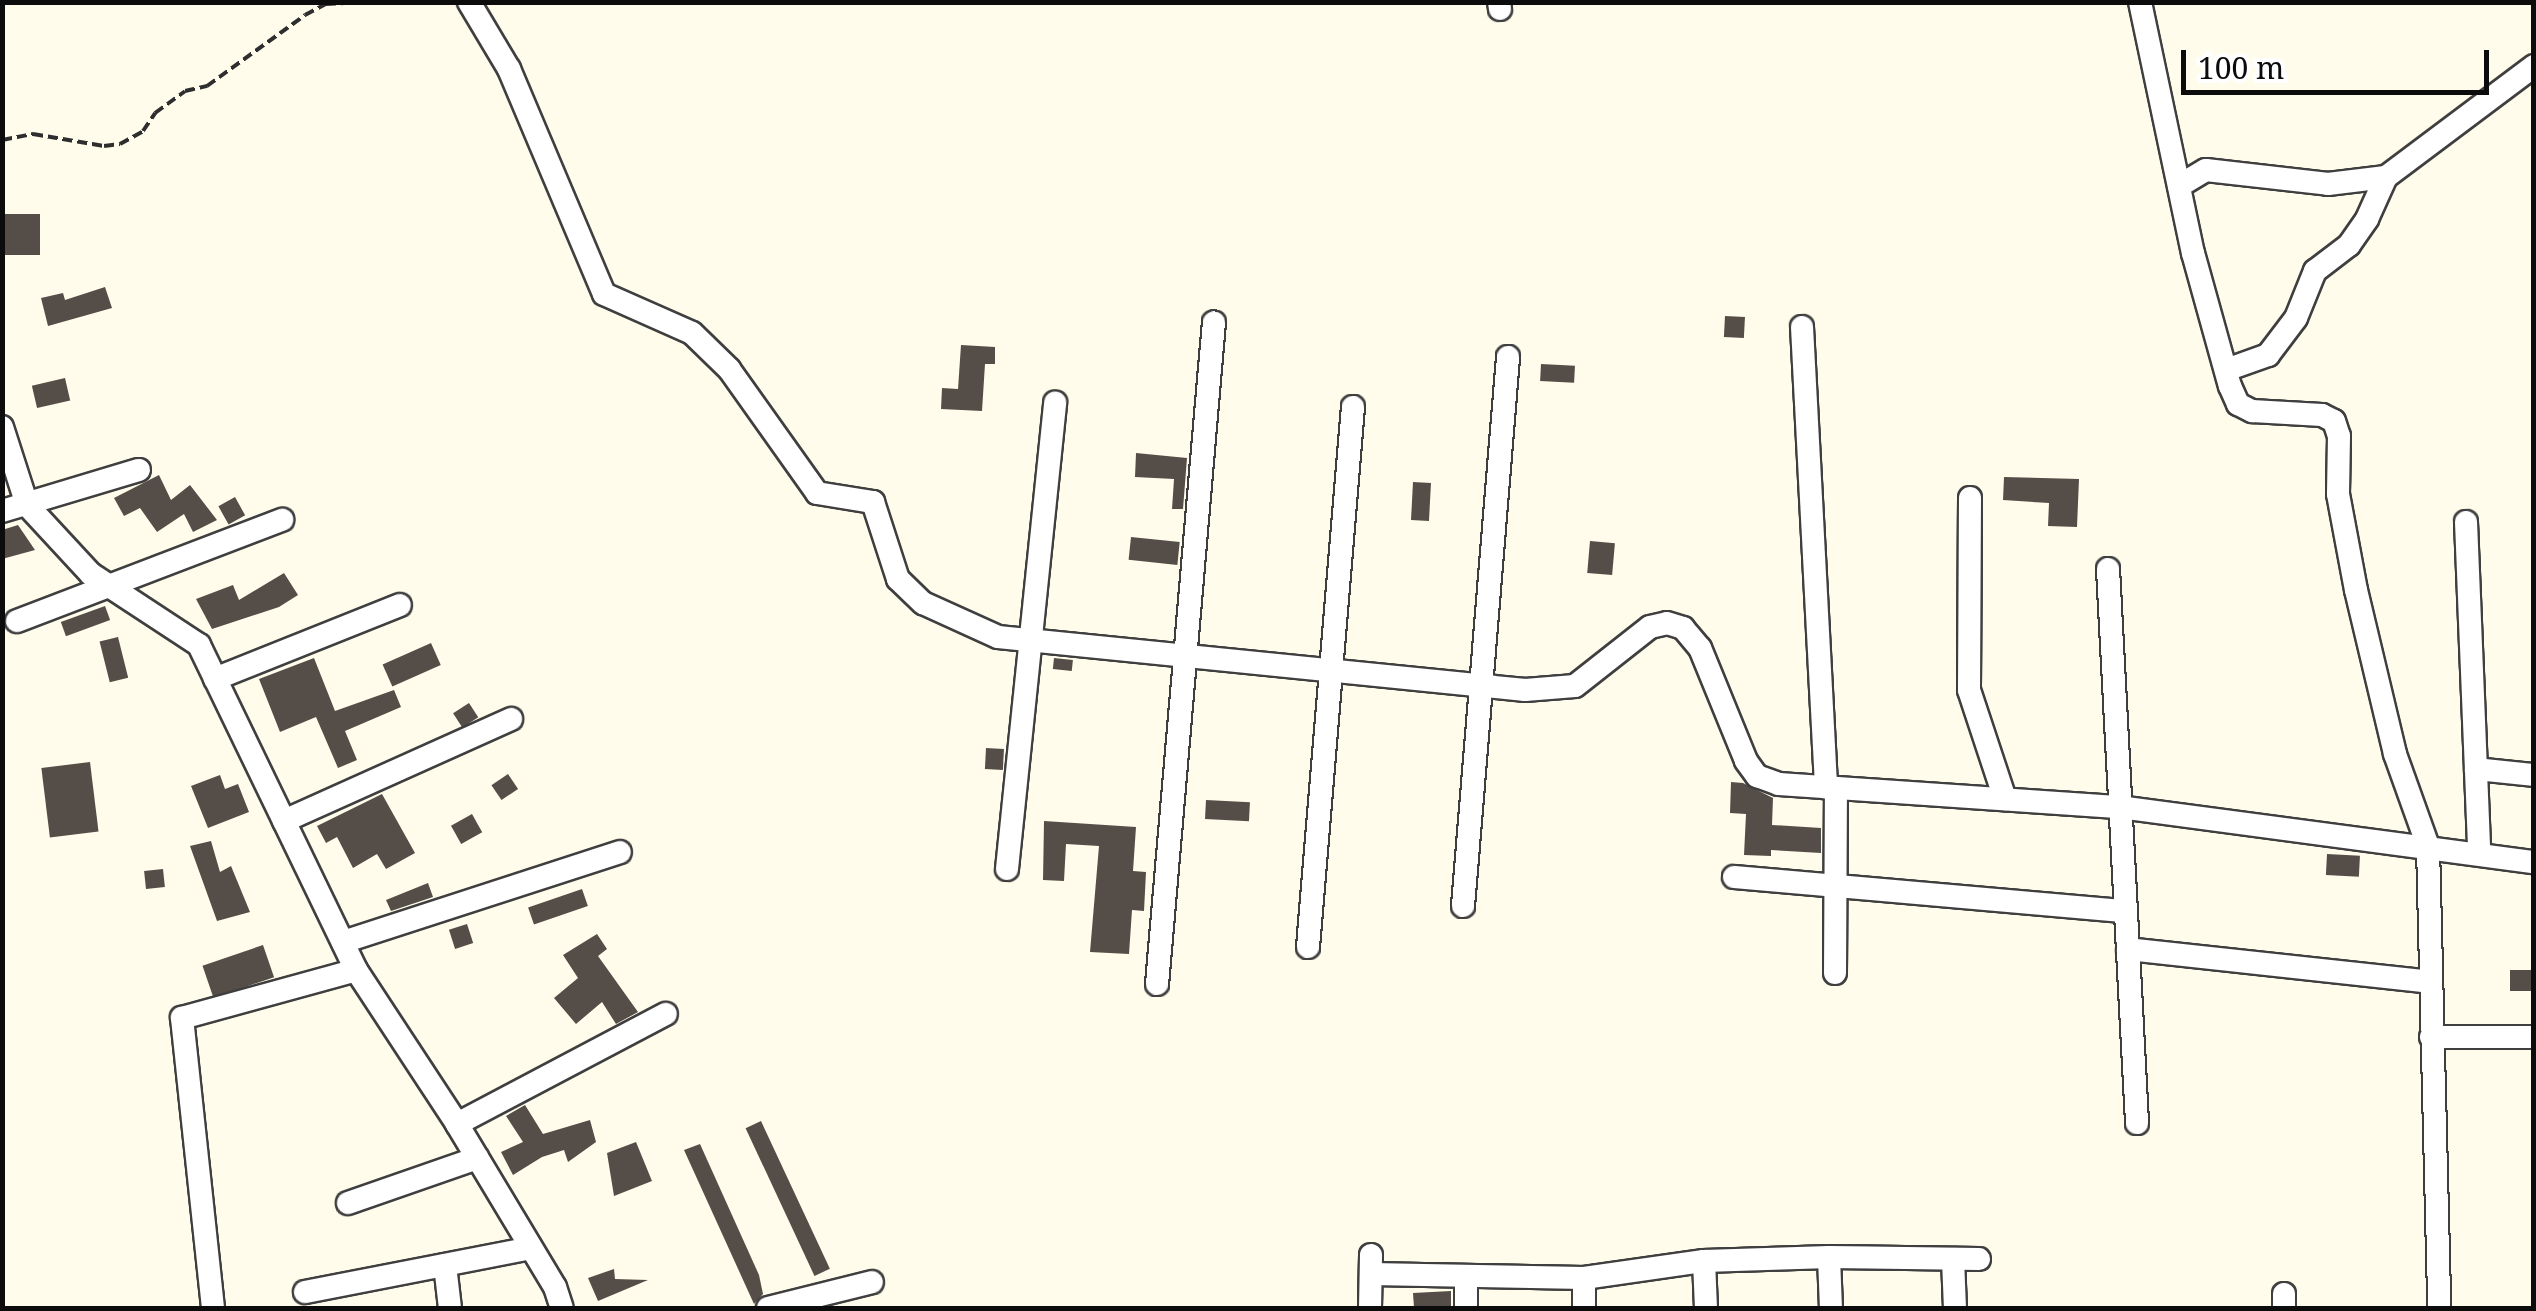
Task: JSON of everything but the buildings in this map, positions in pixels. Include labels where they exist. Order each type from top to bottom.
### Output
[{"type":"street","points":[[469,2],[510,69],[604,294],[692,332],[729,369],[817,493],[873,502],[898,579],[924,602],[998,637],[1525,690],[1575,686],[1650,626],[1667,623],[1683,628],[1700,648],[1736,745],[1757,776],[1779,784],[2120,807],[2534,862]]},
{"type":"street","points":[[2140,2],[2179,186],[2238,404],[2252,411],[2322,415],[2334,421],[2339,436],[2338,494],[2356,590],[2395,754],[2428,846],[2439,1308]]},
{"type":"street","points":[[2226,370],[2268,355],[2296,318],[2315,271],[2349,245],[2367,219],[2386,177],[2534,66]]},
{"type":"street","points":[[2179,186],[2206,170],[2328,184],[2386,177]]},
{"type":"street","points":[[1157,984],[1214,322]]},
{"type":"street","points":[[1802,327],[1831,787],[1835,973]]},
{"type":"street","points":[[1463,906],[1508,358]]},
{"type":"street","points":[[1008,869],[1055,402]]},
{"type":"street","points":[[1308,947],[1353,407]]},
{"type":"street","points":[[2,427],[27,505],[91,574],[199,645],[356,970],[478,1158],[562,1308]]},
{"type":"street","points":[[2,511],[139,470]]},
{"type":"street","points":[[1970,498],[1969,690],[2005,799]]},
{"type":"street","points":[[17,620],[282,520]]},
{"type":"street","points":[[2466,522],[2479,852]]},
{"type":"street","points":[[2108,568],[2137,1123]]},
{"type":"street","points":[[215,679],[400,604]]},
{"type":"street","points":[[284,821],[512,719]]},
{"type":"street","points":[[2476,768],[2534,775]]},
{"type":"street","points":[[343,942],[620,852]]},
{"type":"street","points":[[1734,877],[2126,911]]},
{"type":"street","points":[[2128,949],[2430,982]]},
{"type":"street","points":[[213,1308],[182,1018],[356,970]]},
{"type":"street","points":[[457,1124],[666,1014]]},
{"type":"street","points":[[2431,1037],[2534,1036]]},
{"type":"street","points":[[348,1203],[478,1158]]},
{"type":"street","points":[[305,1292],[531,1248]]},
{"type":"street","points":[[1829,1257],[1831,1308]]},
{"type":"street","points":[[1370,1308],[1371,1264],[1466,1276],[1584,1278],[1704,1261],[1829,1257],[1979,1260]]},
{"type":"street","points":[[1953,1259],[1955,1308]]},
{"type":"street","points":[[1704,1261],[1706,1308]]},
{"type":"street","points":[[445,1265],[450,1308]]},
{"type":"street","points":[[1466,1276],[1466,1308]]},
{"type":"street","points":[[1584,1278],[1584,1308]]},
{"type":"street","points":[[768,1308],[872,1282]]},
{"type":"path","points":[[2,140],[34,134],[104,146],[120,144],[143,131],[155,113],[186,91],[208,86],[306,15],[326,4],[360,2]]}]
